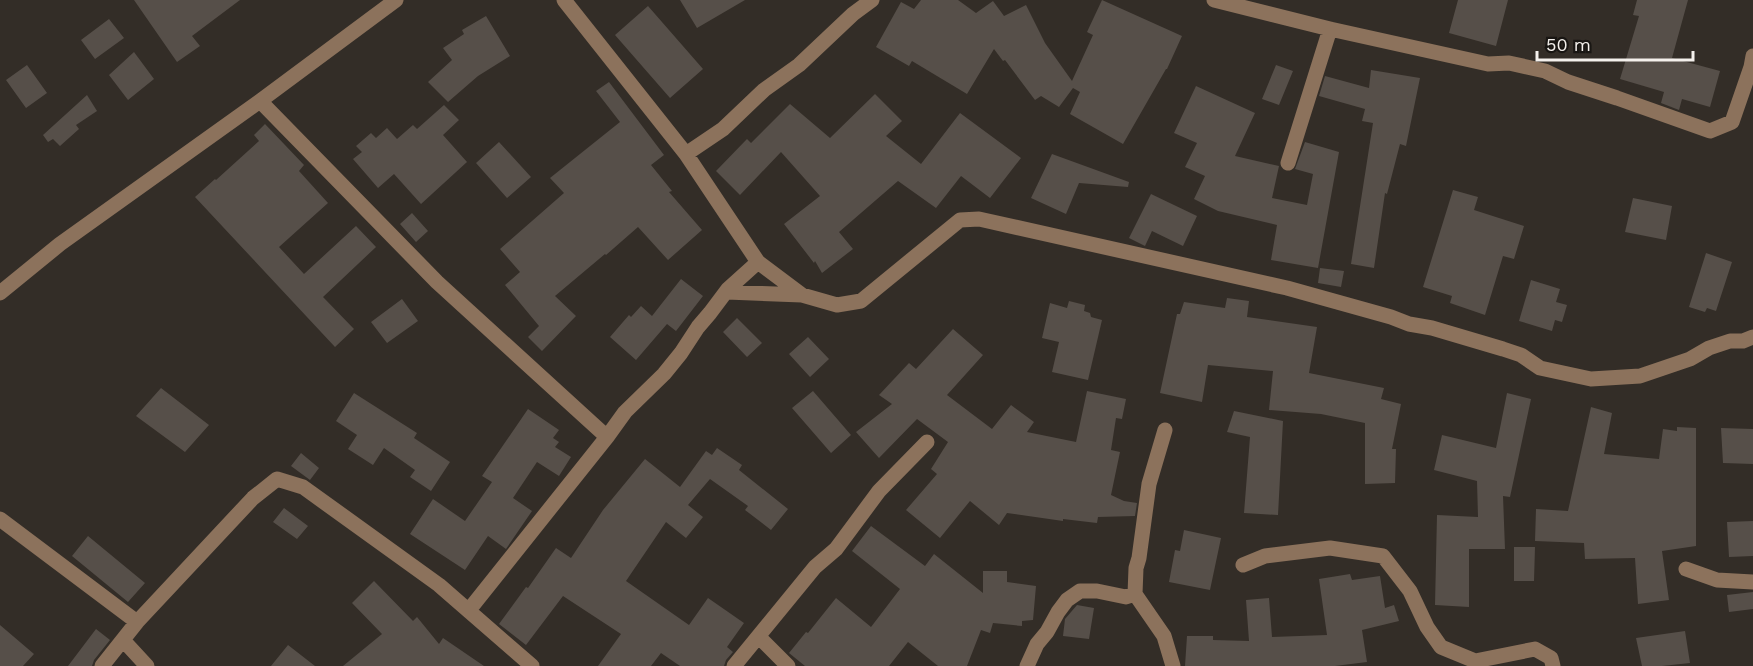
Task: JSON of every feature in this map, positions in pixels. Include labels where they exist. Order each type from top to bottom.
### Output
[{"type":"street","points":[[0,293],[60,244],[260,101],[396,0]]},
{"type":"street","points":[[564,0],[686,154],[758,262],[802,295]]},
{"type":"street","points":[[686,154],[723,129],[764,90],[794,70],[853,14],[872,0]]},
{"type":"street","points":[[1214,0],[1330,29],[1488,64],[1509,63],[1545,71],[1568,82],[1710,131],[1732,122],[1753,56]]},
{"type":"street","points":[[1288,163],[1330,29]]},
{"type":"street","points":[[260,101],[437,282],[607,437]]},
{"type":"street","points":[[726,292],[802,295],[837,305],[861,301],[960,220],[979,219],[1287,288],[1503,349],[1521,355],[1540,368],[1591,379],[1640,375],[1690,359],[1709,348],[1753,337]]},
{"type":"street","points":[[470,610],[625,412],[664,374],[728,289],[758,262]]},
{"type":"street","points":[[1165,430],[1149,484],[1136,568],[1135,594],[1164,636],[1173,666]]},
{"type":"street","points":[[734,666],[815,567],[836,549],[879,491],[927,442]]},
{"type":"street","points":[[102,666],[137,622],[254,498],[277,479],[303,488],[439,585],[470,610],[529,665]]},
{"type":"street","points":[[0,519],[137,622]]},
{"type":"street","points":[[1243,565],[1265,556],[1330,548],[1383,556],[1410,591],[1427,627],[1441,647],[1475,661],[1535,649],[1551,658],[1553,666]]},
{"type":"street","points":[[1686,569],[1717,580],[1753,582]]},
{"type":"street","points":[[1027,666],[1037,644],[1058,612],[1067,600],[1080,591],[1097,591],[1126,597],[1135,594]]},
{"type":"street","points":[[759,637],[788,666]]},
{"type":"street","points":[[123,640],[147,666]]},
{"type":"building","points":[[134,0],[240,0],[192,36],[200,46],[177,62]]},
{"type":"building","points":[[680,0],[745,0],[697,28]]},
{"type":"building","points":[[921,0],[958,0],[976,13],[993,1],[1004,16],[1026,5],[1045,43],[1072,81],[1093,35],[1087,32],[1102,0],[1182,36],[1167,69],[1123,144],[1070,114],[1080,92],[1073,88],[1059,107],[1041,96],[1035,100],[994,49],[967,94],[912,61],[909,66],[876,47],[901,2],[914,9]]},
{"type":"building","points":[[1458,0],[1508,0],[1496,46],[1449,33]]},
{"type":"building","points":[[1637,0],[1688,0],[1672,58],[1720,71],[1710,107],[1682,99],[1679,110],[1661,103],[1664,92],[1620,79],[1639,16],[1633,15]]},
{"type":"building","points":[[648,6],[703,69],[670,98],[615,35]]},
{"type":"building","points":[[486,16],[510,56],[478,76],[448,102],[428,82],[452,60],[443,48],[464,34],[462,30]]},
{"type":"building","points":[[109,19],[124,38],[95,59],[81,40]]},
{"type":"building","points":[[134,52],[154,79],[128,100],[109,75]]},
{"type":"building","points":[[27,65],[47,93],[26,108],[6,80]]},
{"type":"building","points":[[1276,65],[1293,71],[1279,105],[1262,99]]},
{"type":"building","points":[[1371,70],[1420,78],[1406,146],[1400,144],[1387,194],[1385,193],[1374,268],[1351,264],[1373,123],[1362,121],[1365,109],[1319,96],[1325,76],[1369,88]]},
{"type":"building","points":[[609,82],[664,155],[651,165],[672,191],[669,192],[702,230],[668,260],[638,227],[555,296],[576,316],[542,351],[528,337],[539,326],[505,285],[520,272],[500,249],[564,193],[550,178],[620,122],[596,91]]},
{"type":"building","points":[[1196,86],[1255,113],[1235,156],[1279,166],[1272,198],[1307,205],[1313,174],[1295,169],[1305,142],[1339,152],[1318,268],[1271,260],[1277,225],[1218,211],[1194,199],[1205,176],[1185,167],[1197,143],[1174,133]]},
{"type":"building","points":[[875,94],[902,121],[886,136],[921,164],[960,113],[1021,158],[990,198],[961,176],[936,208],[898,181],[839,232],[853,249],[822,273],[815,261],[814,263],[784,224],[820,196],[781,152],[740,195],[716,171],[747,139],[751,143],[790,104],[830,138]]},
{"type":"building","points":[[87,95],[97,111],[76,125],[79,129],[60,146],[53,139],[48,142],[43,135]]},
{"type":"building","points":[[444,105],[459,120],[443,135],[467,162],[421,204],[394,174],[378,188],[353,159],[362,152],[356,146],[371,133],[376,138],[387,128],[397,139],[413,125],[417,129]]},
{"type":"building","points":[[265,124],[304,165],[299,171],[328,203],[279,247],[304,274],[356,226],[376,247],[323,297],[354,329],[335,347],[195,197],[259,141],[254,135]]},
{"type":"building","points":[[499,142],[531,177],[507,198],[476,163]]},
{"type":"building","points":[[1052,154],[1129,182],[1128,187],[1079,183],[1066,214],[1031,198]]},
{"type":"building","points":[[1453,190],[1478,197],[1474,210],[1524,226],[1514,259],[1503,256],[1485,315],[1450,303],[1452,296],[1423,287]]},
{"type":"building","points":[[1151,194],[1197,216],[1183,246],[1152,231],[1145,246],[1129,238]]},
{"type":"building","points":[[1633,198],[1672,206],[1666,240],[1625,232]]},
{"type":"building","points":[[412,213],[428,231],[416,242],[400,224]]},
{"type":"building","points":[[1706,253],[1732,262],[1716,311],[1707,308],[1705,312],[1689,307]]},
{"type":"building","points":[[1320,268],[1344,271],[1341,287],[1318,283]]},
{"type":"building","points":[[681,279],[703,296],[676,331],[667,324],[636,360],[610,337],[629,315],[631,317],[641,306],[652,316]]},
{"type":"building","points":[[1531,280],[1560,289],[1556,302],[1567,305],[1562,322],[1555,320],[1552,331],[1519,321]]},
{"type":"building","points":[[1227,298],[1249,301],[1247,317],[1317,327],[1309,373],[1384,388],[1381,399],[1401,404],[1392,449],[1396,449],[1395,483],[1365,484],[1365,423],[1321,414],[1269,410],[1273,371],[1208,365],[1202,402],[1160,393],[1177,314],[1180,314],[1184,302],[1225,308]]},
{"type":"building","points":[[402,299],[418,321],[387,343],[371,322]]},
{"type":"building","points":[[1069,301],[1085,305],[1084,311],[1090,313],[1091,317],[1102,320],[1088,380],[1052,372],[1059,342],[1042,338],[1050,303],[1067,308]]},
{"type":"building","points":[[737,318],[762,343],[747,357],[723,332]]},
{"type":"building","points":[[953,329],[983,355],[947,395],[992,429],[1011,405],[1034,422],[1027,432],[1076,442],[1087,391],[1126,399],[1122,419],[1116,418],[1111,450],[1120,452],[1111,495],[1124,501],[1137,503],[1135,516],[1098,517],[1097,523],[1007,513],[999,525],[970,501],[940,538],[906,510],[937,474],[931,469],[948,442],[917,419],[879,458],[856,432],[892,404],[879,395],[909,363],[916,369]]},
{"type":"building","points":[[808,337],[829,359],[810,377],[789,354]]},
{"type":"building","points":[[161,388],[209,425],[185,452],[136,416]]},
{"type":"building","points":[[813,391],[851,435],[831,453],[792,408]]},
{"type":"building","points":[[354,393],[417,433],[414,438],[450,462],[431,491],[410,477],[415,470],[384,448],[373,465],[348,449],[357,435],[336,421]]},
{"type":"building","points":[[1507,393],[1531,399],[1510,497],[1503,496],[1505,549],[1469,549],[1469,607],[1435,605],[1437,515],[1478,517],[1477,481],[1434,470],[1442,435],[1496,448]]},
{"type":"building","points":[[1591,407],[1612,413],[1604,454],[1659,459],[1663,429],[1677,431],[1677,427],[1696,428],[1696,546],[1662,551],[1669,600],[1638,604],[1635,558],[1585,559],[1584,543],[1535,541],[1536,509],[1568,511]]},
{"type":"building","points":[[528,409],[559,430],[553,438],[559,442],[555,447],[571,457],[559,476],[537,462],[513,498],[532,511],[506,549],[488,536],[465,570],[410,534],[433,499],[465,521],[492,482],[482,476]]},
{"type":"building","points":[[1234,411],[1283,421],[1278,515],[1244,513],[1250,437],[1227,432]]},
{"type":"building","points":[[1721,428],[1753,429],[1753,464],[1723,463]]},
{"type":"building","points":[[717,448],[742,465],[739,470],[788,509],[771,530],[745,510],[748,506],[710,479],[688,505],[703,517],[686,538],[666,522],[626,581],[689,625],[708,598],[744,623],[727,647],[733,652],[724,666],[680,666],[661,653],[651,666],[598,666],[621,634],[563,596],[526,645],[499,624],[556,548],[571,558],[603,510],[645,459],[680,487],[706,451],[712,455]]},
{"type":"building","points":[[301,453],[319,468],[310,480],[291,466]]},
{"type":"building","points":[[284,508],[308,526],[297,539],[273,522]]},
{"type":"building","points":[[1753,521],[1753,556],[1729,557],[1727,522]]},
{"type":"building","points":[[871,526],[925,566],[934,554],[983,593],[983,571],[1007,571],[1007,582],[1036,586],[1033,620],[1022,621],[1022,626],[993,623],[990,633],[981,630],[967,666],[938,666],[908,642],[889,666],[805,666],[789,653],[836,598],[871,627],[900,589],[852,551]]},
{"type":"building","points":[[1184,530],[1221,538],[1210,590],[1169,582],[1175,550],[1180,551]]},
{"type":"building","points":[[88,536],[145,583],[128,602],[72,556]]},
{"type":"building","points":[[1514,547],[1535,547],[1534,581],[1514,581]]},
{"type":"building","points":[[1350,574],[1352,580],[1380,576],[1385,608],[1394,605],[1399,621],[1362,630],[1367,662],[1335,666],[1185,666],[1187,636],[1213,636],[1213,640],[1249,641],[1246,600],[1269,598],[1272,637],[1327,635],[1319,579]]},
{"type":"building","points":[[374,581],[413,621],[417,617],[439,644],[443,638],[484,666],[343,666],[382,634],[352,603]]},
{"type":"building","points":[[1753,592],[1753,609],[1729,612],[1727,595]]},
{"type":"building","points":[[1077,605],[1094,608],[1089,639],[1063,636],[1065,619]]},
{"type":"building","points":[[0,625],[34,654],[23,666],[0,666]]},
{"type":"building","points":[[96,629],[110,640],[92,666],[68,666]]},
{"type":"building","points":[[1685,631],[1690,663],[1642,666],[1636,638]]},
{"type":"building","points":[[288,645],[315,666],[271,666]]}]
